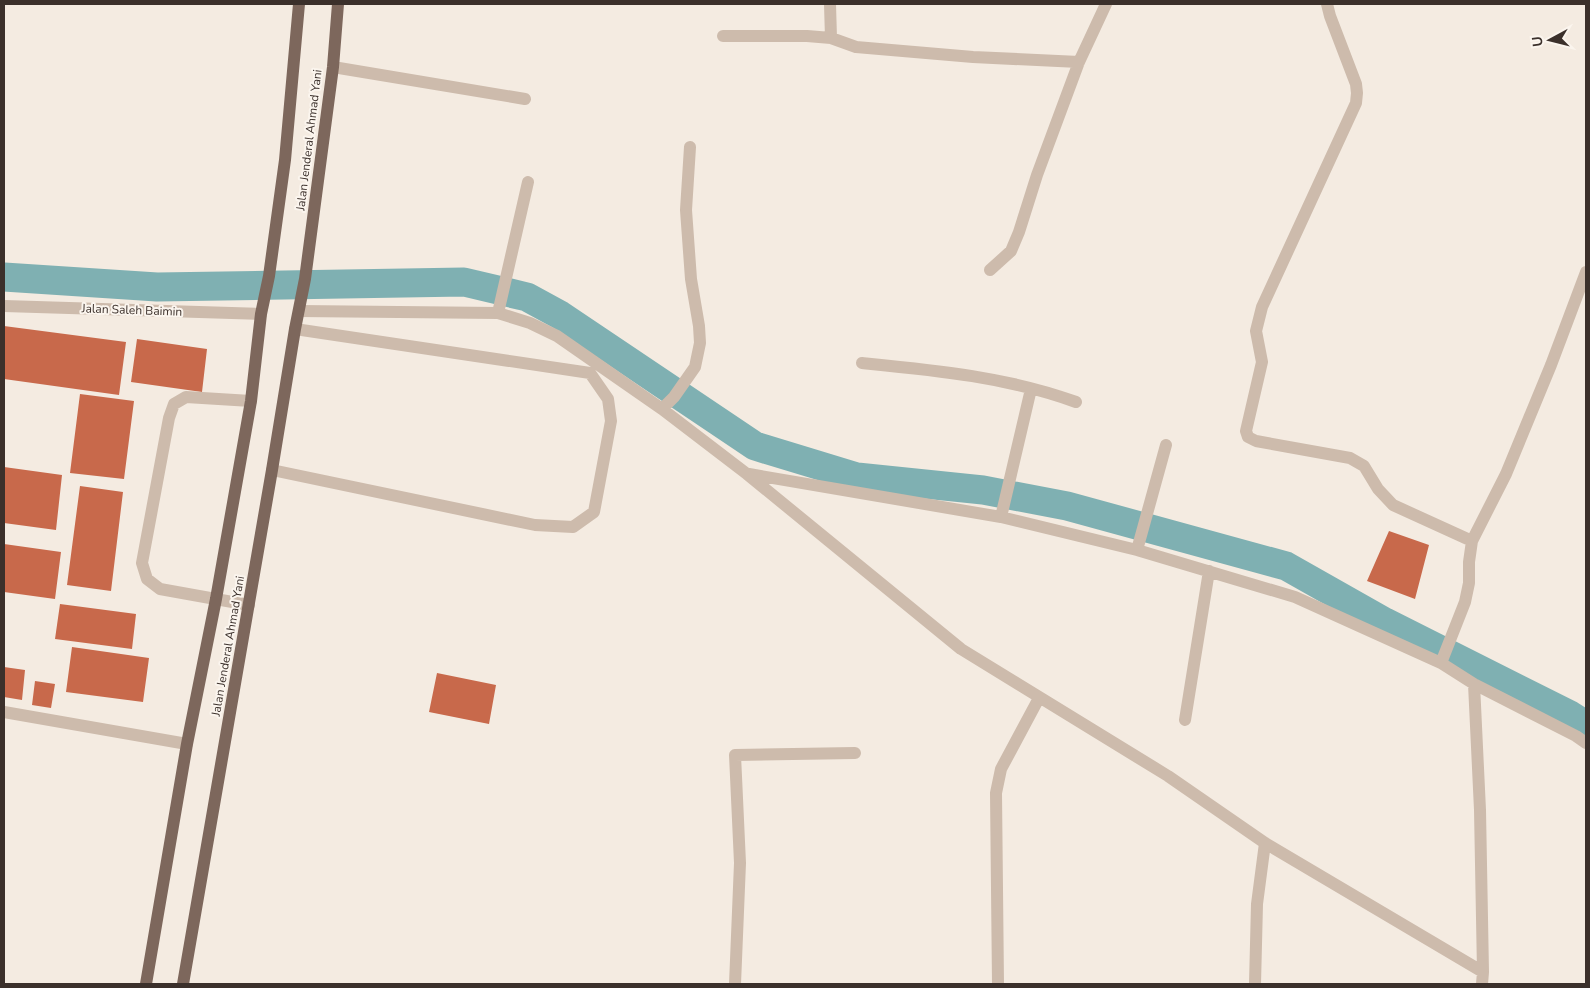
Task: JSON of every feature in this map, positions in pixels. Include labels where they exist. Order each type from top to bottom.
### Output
[{"type":"main road","name":"Jalan Jenderal Ahmad Yani","points":[[146,984],[187,744],[216,599],[251,401],[262,309],[285,160],[299,4]]},
{"type":"main road","name":"Jalan Jenderal Ahmad Yani","points":[[183,984],[305,279],[333,67],[338,4]]},
{"type":"street","points":[[830,4],[831,38]]},
{"type":"street","points":[[990,270],[1011,250],[1019,232],[1037,175],[1079,62],[1106,4]]},
{"type":"street","points":[[1327,4],[1356,84],[1356,103],[1262,307],[1256,331],[1262,362],[1246,430],[1248,437],[1256,441],[1350,458],[1364,466],[1378,489],[1393,505],[1472,541]]},
{"type":"street","points":[[723,36],[790,35],[831,38],[856,47],[973,57],[1079,62]]},
{"type":"street","points":[[333,67],[525,99]]},
{"type":"street","points":[[662,409],[674,397],[696,367],[700,343],[691,279],[686,210],[690,146]]},
{"type":"street","points":[[500,308],[528,182]]},
{"type":"street","points":[[1442,660],[1460,617],[1470,583],[1469,562],[1472,541],[1506,474],[1551,365],[1586,272]]},
{"type":"street","name":"Jalan Saleh Baimin","points":[[4,306],[262,309]]},
{"type":"street","points":[[299,308],[500,308],[557,336],[662,409],[747,474],[961,649],[1168,776],[1265,843],[1483,978]]},
{"type":"street","points":[[272,470],[535,525],[573,527],[594,512],[610,421],[608,399],[590,373],[295,328]]},
{"type":"street","points":[[862,363],[935,370],[1031,389],[1076,402]]},
{"type":"street","points":[[1001,517],[1031,389]]},
{"type":"street","points":[[249,605],[160,589],[147,578],[142,563],[169,418],[174,404],[186,397],[251,401]]},
{"type":"street","points":[[1139,544],[1166,445]]},
{"type":"street","points":[[747,474],[1001,517],[1139,544],[1208,571],[1295,597],[1442,660],[1474,684],[1586,742]]},
{"type":"street","points":[[1185,720],[1208,571]]},
{"type":"street","points":[[1474,684],[1480,810],[1483,978]]},
{"type":"street","points":[[998,984],[996,793],[1001,769],[1039,698]]},
{"type":"street","points":[[4,712],[187,744]]},
{"type":"street","points":[[735,984],[740,862],[736,755],[856,753]]},
{"type":"street","points":[[1255,984],[1257,904],[1265,843]]},
{"type":"building","points":[[4,326],[126,342],[119,395],[4,379]]},
{"type":"building","points":[[137,339],[207,349],[202,392],[131,382]]},
{"type":"building","points":[[80,394],[134,401],[124,479],[70,473]]},
{"type":"building","points":[[4,467],[62,475],[56,530],[4,523]]},
{"type":"building","points":[[80,486],[123,492],[111,591],[67,585]]},
{"type":"building","points":[[1389,531],[1429,545],[1415,599],[1367,581]]},
{"type":"building","points":[[4,544],[61,552],[55,599],[4,592]]},
{"type":"building","points":[[60,604],[136,614],[132,649],[55,639]]},
{"type":"building","points":[[72,647],[149,658],[143,702],[66,692]]},
{"type":"building","points":[[4,667],[25,670],[22,700],[4,697]]},
{"type":"building","points":[[437,673],[496,685],[489,724],[429,712]]},
{"type":"building","points":[[35,681],[55,684],[51,708],[32,705]]},
{"type":"waterway","points":[[4,277],[157,287],[464,282],[527,297],[560,315],[755,446],[857,477],[983,490],[1067,506],[1286,566],[1385,622],[1570,715],[1586,725]]}]
